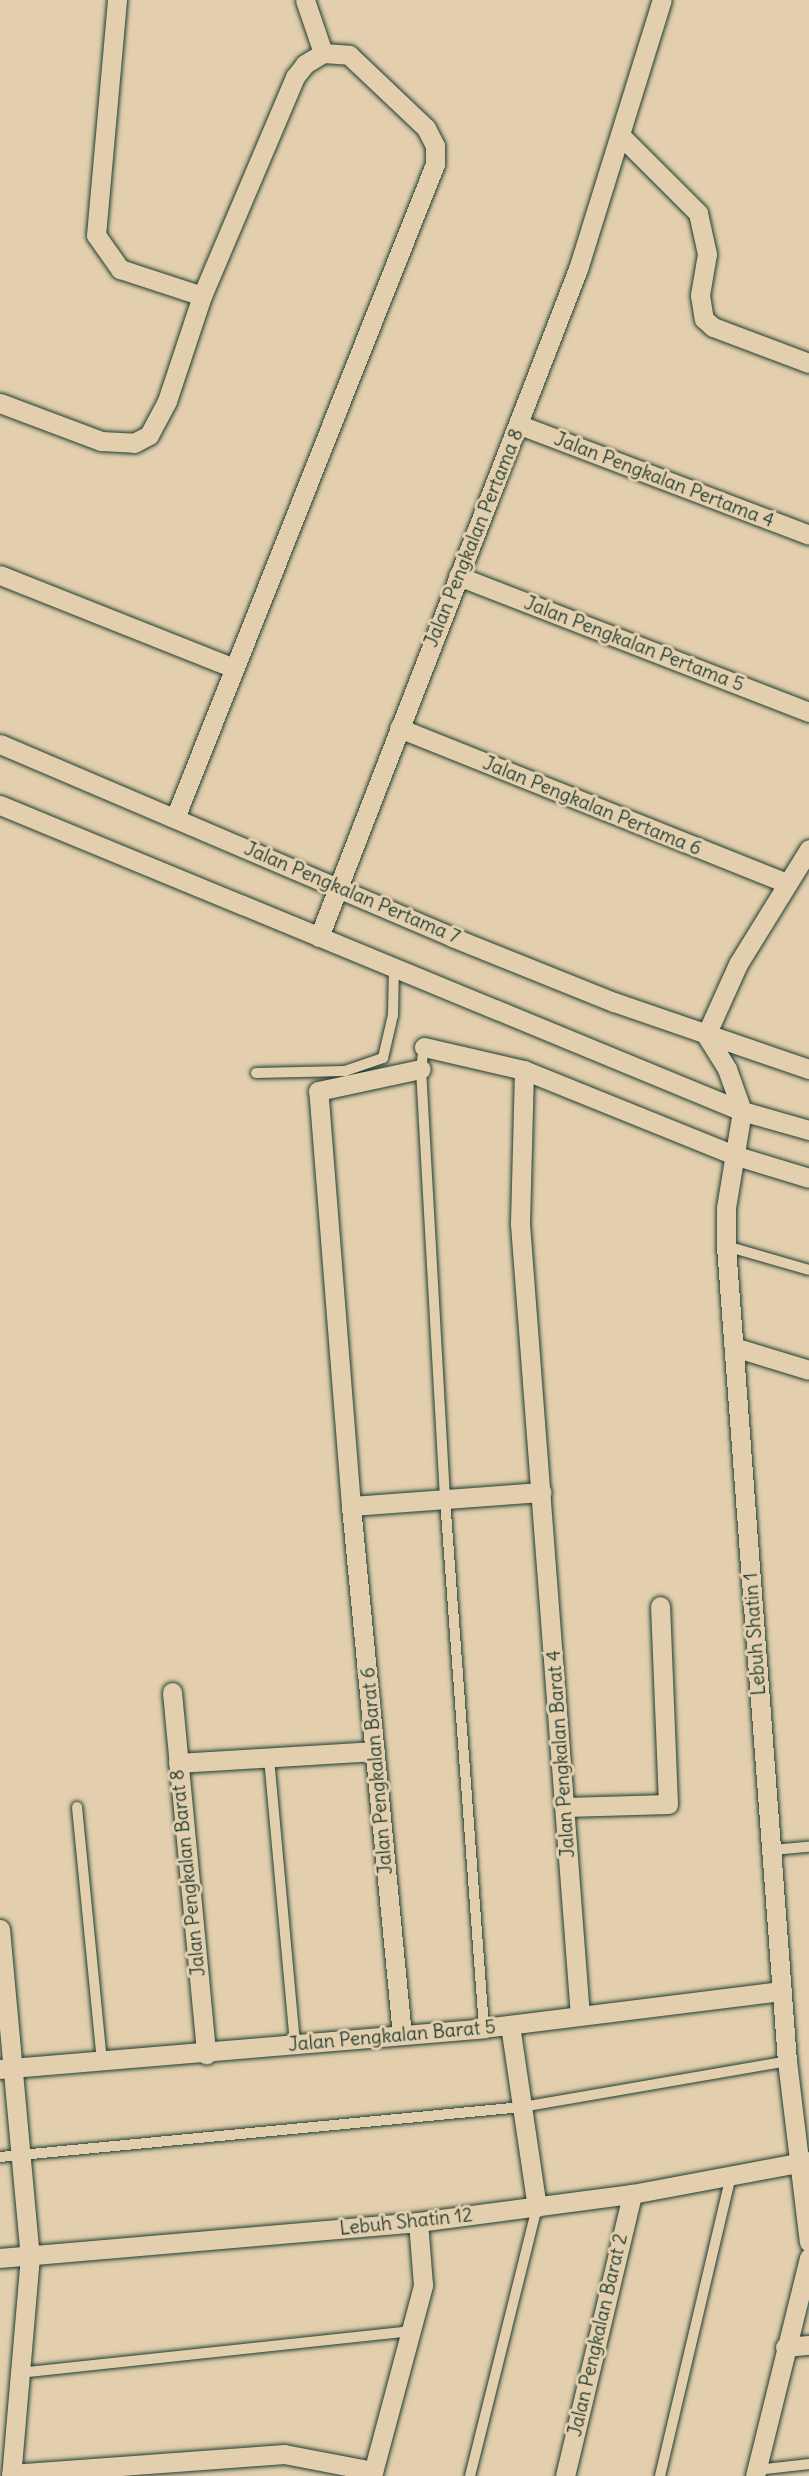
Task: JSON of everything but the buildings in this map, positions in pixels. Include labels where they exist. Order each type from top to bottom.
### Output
[{"type":"street","points":[[117,0],[96,234],[120,269],[202,296]]},
{"type":"street","points":[[305,0],[323,53]]},
{"type":"street","name":"Jalan Pengkalan Pertama 8","points":[[319,937],[458,576],[520,425],[578,269],[662,0]]},
{"type":"street","points":[[0,403],[101,440],[134,443],[149,435],[167,401],[202,296],[295,77],[323,53],[349,55],[426,128],[435,146],[435,164],[175,818]]},
{"type":"street","points":[[621,136],[698,213],[707,254],[700,295],[704,319],[713,327],[809,363]]},
{"type":"street","name":"Jalan Pengkalan Pertama 4","points":[[520,425],[809,535]]},
{"type":"street","points":[[0,575],[234,668]]},
{"type":"street","name":"Jalan Pengkalan Pertama 5","points":[[458,576],[809,712]]},
{"type":"street","name":"Jalan Pengkalan Pertama 6","points":[[399,728],[786,883]]},
{"type":"street","name":"Jalan Pengkalan Pertama 7","points":[[0,744],[337,885],[452,937],[706,1035],[809,1069]]},
{"type":"street","points":[[0,805],[742,1111],[809,1130]]},
{"type":"street","points":[[706,1035],[720,999],[786,883],[809,849]]},
{"type":"street","name":"Lebuh Shatin 1","points":[[706,1035],[727,1069],[742,1111],[737,1156],[726,1208],[726,1246],[787,2061],[805,2161],[809,2242]]},
{"type":"street","points":[[424,1047],[524,1070],[737,1156],[809,1178]]},
{"type":"street","name":"Jalan Pengkalan Barat 6","points":[[402,2035],[351,1506],[318,1091],[421,1069]]},
{"type":"street","name":"Jalan Pengkalan Barat 4","points":[[524,1070],[520,1224],[580,2016]]},
{"type":"street","points":[[733,1348],[809,1370]]},
{"type":"street","points":[[351,1506],[541,1492]]},
{"type":"street","points":[[566,1807],[668,1804],[660,1606]]},
{"type":"street","name":"Jalan Pengkalan Barat 8","points":[[172,1692],[206,2054]]},
{"type":"street","points":[[178,1763],[375,1751]]},
{"type":"street","points":[[0,1929],[6,2069],[21,2155],[30,2256],[11,2475],[285,2454],[373,2474],[423,2285],[418,2222]]},
{"type":"street","name":"Jalan Pengkalan Barat 5","points":[[6,2069],[206,2054],[484,2028],[782,1991]]},
{"type":"street","points":[[510,2025],[537,2207]]},
{"type":"street","name":"Lebuh Shatin 12","points":[[0,2258],[418,2222],[632,2194],[805,2161]]},
{"type":"street","name":"Jalan Pengkalan Barat 2","points":[[565,2476],[632,2194]]},
{"type":"street","points":[[756,2473],[809,2258]]},
{"type":"street","points":[[785,2347],[809,2345]]},
{"type":"lane","points":[[256,1073],[345,1071],[383,1058],[393,1015],[394,968]]},
{"type":"lane","points":[[424,1047],[421,1069],[444,1499],[484,2028]]},
{"type":"lane","points":[[726,1246],[809,1270]]},
{"type":"lane","points":[[269,1758],[295,2045]]},
{"type":"lane","points":[[77,1807],[102,2062]]},
{"type":"lane","points":[[772,1850],[809,1847]]},
{"type":"lane","points":[[0,2157],[522,2107],[787,2061]]},
{"type":"lane","points":[[660,2476],[731,2175]]},
{"type":"lane","points":[[470,2476],[537,2207]]},
{"type":"lane","points":[[19,2373],[413,2331]]},
{"type":"lane","points":[[756,2473],[809,2464]]}]
